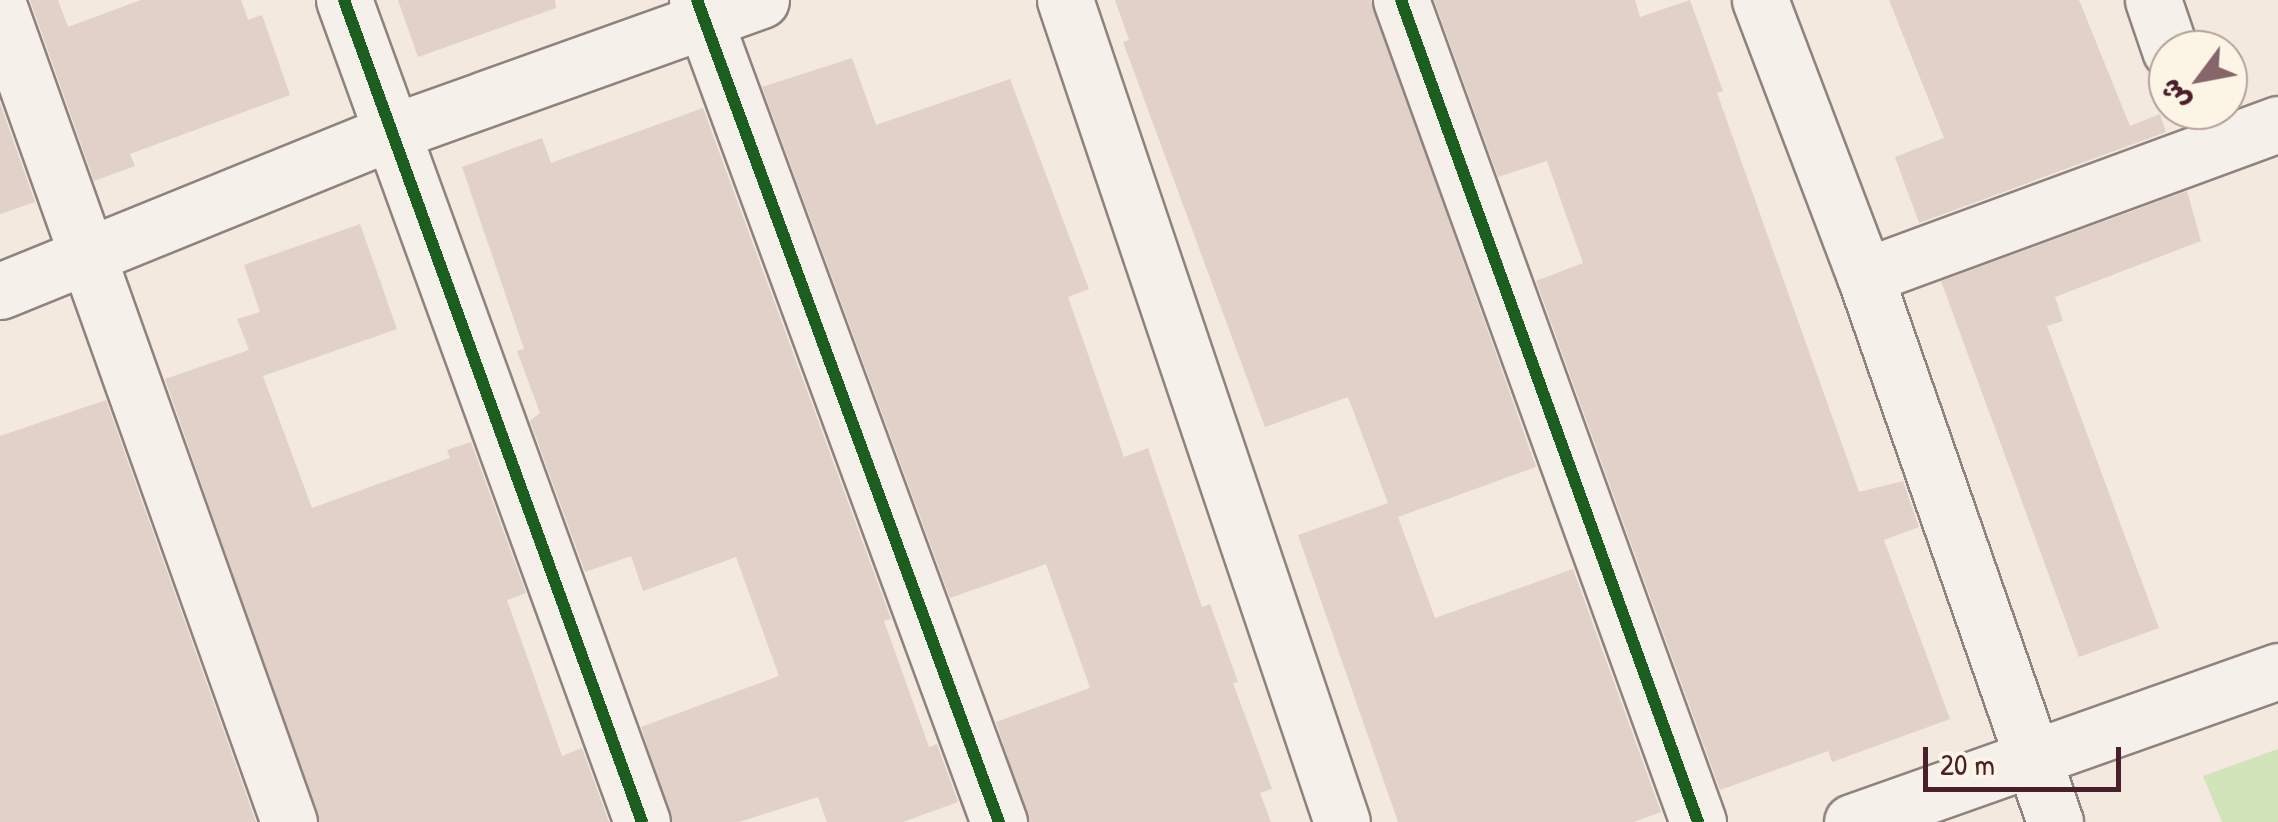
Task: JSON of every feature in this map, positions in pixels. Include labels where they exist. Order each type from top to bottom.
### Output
[{"type":"street","points":[[344,0],[642,822]]},
{"type":"street","points":[[0,291],[700,10],[761,0]]},
{"type":"street","points":[[1066,0],[1342,822]]},
{"type":"street","points":[[1401,0],[1698,822]]},
{"type":"street","points":[[1760,0],[1865,276],[2055,822]]},
{"type":"street","points":[[2153,0],[2163,30]]},
{"type":"street","points":[[0,10],[289,822]]},
{"type":"street","points":[[700,10],[999,822]]},
{"type":"street","points":[[1865,276],[2198,131],[2278,124]]},
{"type":"street","points":[[1852,822],[2278,671]]},
{"type":"green space","points":[[2278,749],[2278,822],[2222,822],[2203,776]]},
{"type":"building","points":[[30,0],[58,0],[68,27],[141,0],[241,0],[248,20],[262,15],[290,95],[130,154],[135,166],[94,181]]},
{"type":"building","points":[[398,0],[555,0],[556,8],[418,57]]},
{"type":"building","points":[[1115,0],[1371,0],[1536,467],[1398,517],[1435,618],[1573,569],[1661,812],[1634,822],[1398,822],[1298,535],[1388,503],[1348,397],[1265,427],[1123,42],[1129,40]]},
{"type":"building","points":[[1434,0],[1635,0],[1640,17],[1690,0],[1723,91],[1717,93],[1859,492],[1903,481],[1919,527],[1884,540],[1950,719],[1832,762],[1828,751],[1720,790],[1536,281],[1583,263],[1547,161],[1498,177]]},
{"type":"building","points":[[1889,0],[2079,0],[2130,126],[2148,119],[2148,130],[2166,132],[1919,223],[1895,157],[1944,138]]},
{"type":"building","points":[[852,58],[876,125],[1010,79],[1089,289],[1068,297],[1124,457],[1148,448],[1202,607],[1210,604],[1238,682],[1233,683],[1272,789],[1260,793],[1271,822],[1029,822],[996,722],[1090,688],[1046,564],[950,598],[762,87]]},
{"type":"building","points":[[0,103],[35,202],[0,214]]},
{"type":"building","points":[[703,108],[891,619],[884,621],[929,747],[937,744],[958,802],[903,822],[827,822],[818,797],[739,822],[672,822],[641,727],[779,676],[736,557],[643,591],[631,556],[585,572],[530,421],[540,413],[517,351],[524,349],[462,167],[542,138],[551,163]]},
{"type":"building","points":[[2187,191],[2201,241],[2055,297],[2063,321],[2047,326],[2159,628],[2079,657],[1941,281]]},
{"type":"building","points":[[360,224],[397,329],[263,376],[312,508],[450,458],[447,450],[471,442],[526,593],[507,600],[562,756],[582,748],[609,822],[319,822],[165,379],[249,350],[237,319],[260,312],[244,265]]},
{"type":"building","points":[[106,400],[256,822],[0,822],[0,436]]},
{"type":"cycle path","points":[[344,0],[642,822]]},
{"type":"cycle path","points":[[697,0],[999,822]]},
{"type":"cycle path","points":[[1401,0],[1698,822]]}]
